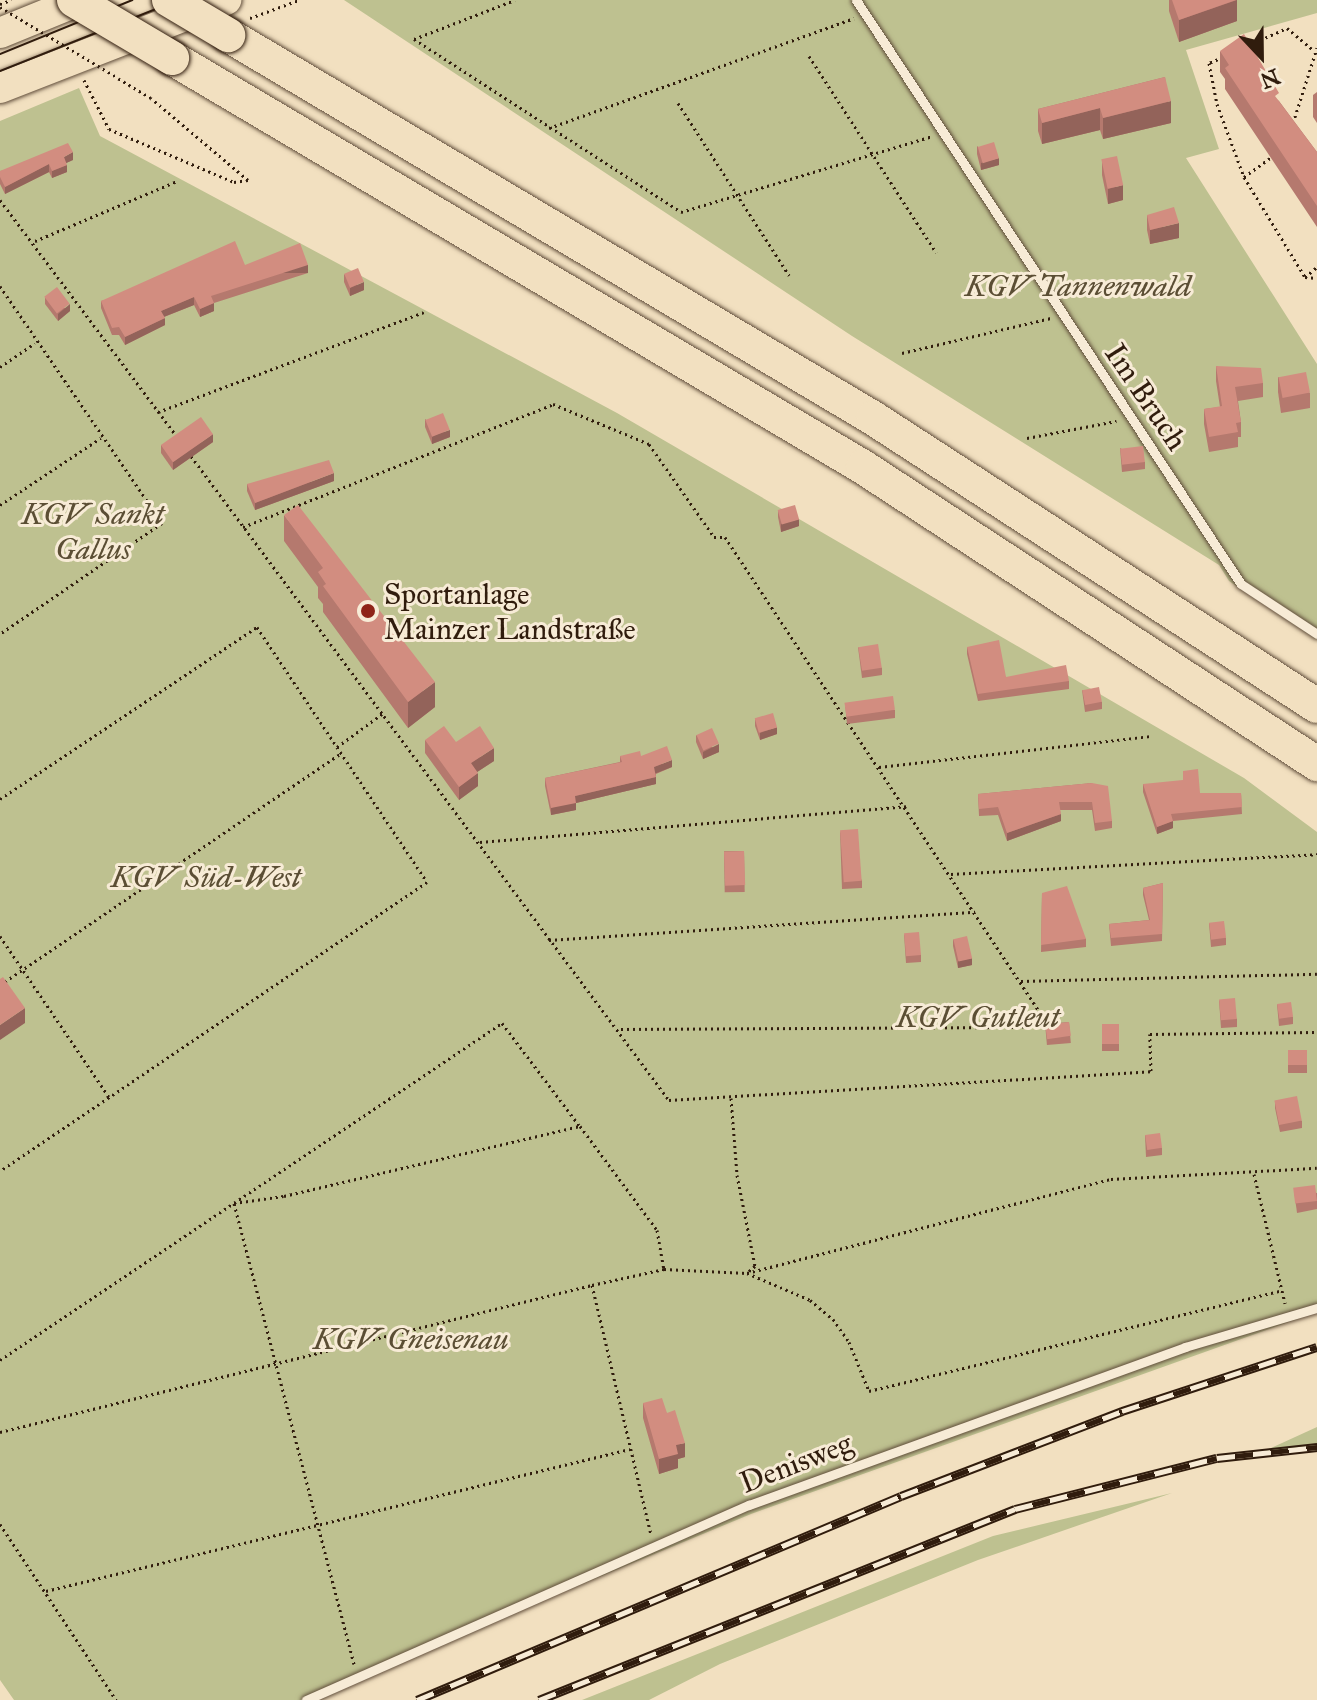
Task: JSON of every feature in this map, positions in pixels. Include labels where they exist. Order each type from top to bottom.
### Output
[{"type":"highway","points":[[74,0],[863,467],[1317,764]]},
{"type":"highway","points":[[169,0],[873,418],[1317,706]]},
{"type":"main road","points":[[0,33],[81,0]]},
{"type":"main road","points":[[0,88],[226,0]]},
{"type":"lane","name":"Im Bruch","points":[[856,0],[1241,584],[1317,634]]},
{"type":"lane","name":"Denisweg","points":[[306,1700],[655,1550],[749,1505],[1185,1347],[1317,1308]]},
{"type":"path","points":[[11,0],[0,6],[151,98],[248,180],[234,182],[109,129],[84,80]]},
{"type":"path","points":[[515,0],[414,39],[547,129],[681,212],[874,156],[941,133]]},
{"type":"path","points":[[547,129],[865,14]]},
{"type":"path","points":[[1292,127],[1315,49],[1287,28],[1209,63],[1217,104],[1244,177],[1305,277]]},
{"type":"path","points":[[809,56],[936,252]]},
{"type":"path","points":[[678,103],[789,275]]},
{"type":"path","points":[[1244,177],[1276,154]]},
{"type":"path","points":[[35,241],[177,181]]},
{"type":"path","points":[[0,200],[35,241],[177,438]]},
{"type":"path","points":[[1305,277],[1317,267]]},
{"type":"path","points":[[1305,277],[1317,278]]},
{"type":"path","points":[[0,286],[35,343],[162,523],[0,634]]},
{"type":"path","points":[[158,412],[424,312]]},
{"type":"path","points":[[902,353],[1062,315]]},
{"type":"path","points":[[0,367],[35,343]]},
{"type":"path","points":[[243,527],[553,404],[649,444],[714,537],[725,537],[1021,981],[1039,1019],[1019,1027],[617,1029]]},
{"type":"path","points":[[1027,438],[1131,418]]},
{"type":"path","points":[[0,505],[101,438]]},
{"type":"path","points":[[186,451],[669,1100],[1151,1071],[1150,1034],[1317,1032]]},
{"type":"path","points":[[0,799],[257,627],[427,882],[0,1171]]},
{"type":"path","points":[[336,748],[382,714]]},
{"type":"path","points":[[879,767],[1152,736]]},
{"type":"path","points":[[0,985],[340,754]]},
{"type":"path","points":[[478,843],[906,806]]},
{"type":"path","points":[[951,874],[1317,854]]},
{"type":"path","points":[[549,940],[975,912]]},
{"type":"path","points":[[0,936],[109,1097]]},
{"type":"path","points":[[1021,981],[1317,974]]},
{"type":"path","points":[[0,1360],[502,1023],[657,1230],[664,1269]]},
{"type":"path","points":[[731,1098],[737,1175],[755,1266],[747,1273]]},
{"type":"path","points":[[234,1203],[284,1196],[580,1126]]},
{"type":"path","points":[[0,1432],[592,1285],[664,1269],[747,1273],[1111,1179],[1254,1174],[1317,1168]]},
{"type":"path","points":[[1254,1174],[1288,1316]]},
{"type":"path","points":[[234,1203],[358,1677]]},
{"type":"path","points":[[747,1273],[810,1300],[833,1319],[849,1342],[869,1391],[1282,1290]]},
{"type":"path","points":[[592,1285],[655,1550]]},
{"type":"path","points":[[46,1591],[630,1449]]},
{"type":"path","points":[[0,1524],[116,1700]]},
{"type":"green space","name":"KGV Tannenwald","points":[[344,0],[1317,0],[1317,13],[1186,50],[1219,149],[1186,158],[1317,364],[1317,640],[1229,581],[1219,565],[852,336]]},
{"type":"green space","points":[[79,88],[100,136],[617,413],[1244,778],[1317,832],[1317,1312],[751,1514],[302,1700],[14,1700],[0,1680],[0,121]]},
{"type":"green space","points":[[1317,1427],[1317,1447],[1258,1454]]},
{"type":"green space","points":[[1172,1493],[978,1560],[720,1664],[649,1700],[582,1700],[993,1536]]},
{"type":"building","points":[[1172,0],[1236,0],[1179,20]]},
{"type":"building","points":[[1244,34],[1279,93],[1275,96],[1317,152],[1317,206],[1225,68],[1229,65],[1220,51]]},
{"type":"building","points":[[1165,77],[1171,101],[1103,118],[1100,108],[1042,123],[1038,109]]},
{"type":"building","points":[[994,142],[999,158],[983,163],[978,147]]},
{"type":"building","points":[[68,143],[73,152],[64,157],[67,165],[52,171],[49,164],[5,187],[0,171]]},
{"type":"building","points":[[1117,156],[1123,185],[1108,189],[1101,159]]},
{"type":"building","points":[[1174,207],[1179,223],[1150,230],[1147,215]]},
{"type":"building","points":[[235,241],[245,265],[300,243],[308,265],[211,296],[214,303],[200,309],[194,297],[161,311],[165,318],[125,337],[119,327],[112,328],[101,301]]},
{"type":"building","points":[[358,268],[364,282],[350,288],[344,274]]},
{"type":"building","points":[[57,287],[70,304],[57,313],[44,297]]},
{"type":"building","points":[[1216,366],[1261,368],[1263,383],[1235,387],[1241,422],[1236,423],[1238,432],[1209,437],[1204,409],[1222,406]]},
{"type":"building","points":[[1306,372],[1310,393],[1283,398],[1279,377]]},
{"type":"building","points":[[443,413],[450,430],[432,437],[425,420]]},
{"type":"building","points":[[201,417],[213,434],[173,462],[161,445]]},
{"type":"building","points":[[1143,446],[1145,462],[1122,465],[1120,449]]},
{"type":"building","points":[[329,460],[334,473],[255,503],[247,484]]},
{"type":"building","points":[[298,505],[435,682],[408,702],[323,586],[326,584],[318,572],[323,568],[284,515]]},
{"type":"building","points":[[795,505],[799,519],[782,524],[778,510]]},
{"type":"building","points":[[999,640],[1006,677],[1066,665],[1069,681],[978,694],[967,647]]},
{"type":"building","points":[[878,644],[882,668],[862,671],[858,647]]},
{"type":"building","points":[[1099,687],[1102,702],[1085,705],[1082,690]]},
{"type":"building","points":[[893,696],[895,710],[846,717],[844,703]]},
{"type":"building","points":[[773,713],[777,727],[759,733],[755,718]]},
{"type":"building","points":[[444,726],[456,742],[480,726],[494,748],[471,763],[478,773],[459,787],[425,740]]},
{"type":"building","points":[[712,728],[719,744],[703,750],[696,735]]},
{"type":"building","points":[[667,746],[672,760],[654,767],[656,777],[575,796],[576,803],[551,808],[545,778],[622,762],[620,756],[640,751],[641,756]]},
{"type":"building","points":[[1198,769],[1200,793],[1241,793],[1242,807],[1171,814],[1173,821],[1157,827],[1143,784],[1183,780],[1183,771]]},
{"type":"building","points":[[1092,783],[1108,786],[1112,821],[1095,823],[1092,802],[1059,802],[1061,814],[1007,833],[998,807],[979,809],[978,794]]},
{"type":"building","points":[[858,829],[862,881],[844,882],[840,830]]},
{"type":"building","points":[[744,851],[745,885],[725,886],[724,852]]},
{"type":"building","points":[[1163,883],[1162,934],[1111,938],[1109,924],[1150,920],[1143,888]]},
{"type":"building","points":[[1067,886],[1086,939],[1041,945],[1042,893]]},
{"type":"building","points":[[1224,921],[1226,938],[1211,940],[1209,923]]},
{"type":"building","points":[[919,932],[921,955],[906,956],[904,933]]},
{"type":"building","points":[[967,936],[972,958],[959,962],[953,939]]},
{"type":"building","points":[[3,977],[25,1008],[0,1025],[0,979]]},
{"type":"building","points":[[1235,998],[1237,1019],[1221,1020],[1219,999]]},
{"type":"building","points":[[1291,1002],[1293,1017],[1279,1019],[1277,1004]]},
{"type":"building","points":[[1069,1022],[1071,1036],[1047,1039],[1045,1025]]},
{"type":"building","points":[[1102,1024],[1119,1024],[1119,1044],[1102,1044]]},
{"type":"building","points":[[1288,1050],[1307,1050],[1307,1065],[1288,1065]]},
{"type":"building","points":[[1297,1096],[1302,1121],[1279,1125],[1274,1100]]},
{"type":"building","points":[[1160,1133],[1162,1148],[1147,1150],[1145,1135]]},
{"type":"building","points":[[1315,1185],[1317,1201],[1295,1204],[1293,1188]]},
{"type":"building","points":[[662,1398],[667,1413],[675,1410],[685,1443],[676,1445],[678,1454],[659,1459],[643,1403]]},
{"type":"tram line","points":[[0,54],[132,0]]},
{"type":"tram line","points":[[0,71],[178,0]]},
{"type":"railway","points":[[417,1700],[901,1496],[1122,1411],[1317,1347]]},
{"type":"railway","points":[[539,1700],[1015,1509],[1217,1458],[1317,1447]]},
{"type":"place","name":"Sportanlage Mainzer Landstraße","points":[[368,611]]},
{"type":"park label","name":"KGV Sankt Gallus","points":[[93,531]]},
{"type":"park label","name":"KGV Süd-West","points":[[206,877]]},
{"type":"park label","name":"KGV Gutleut","points":[[978,1017]]},
{"type":"park label","name":"KGV Gneisenau","points":[[411,1339]]}]
